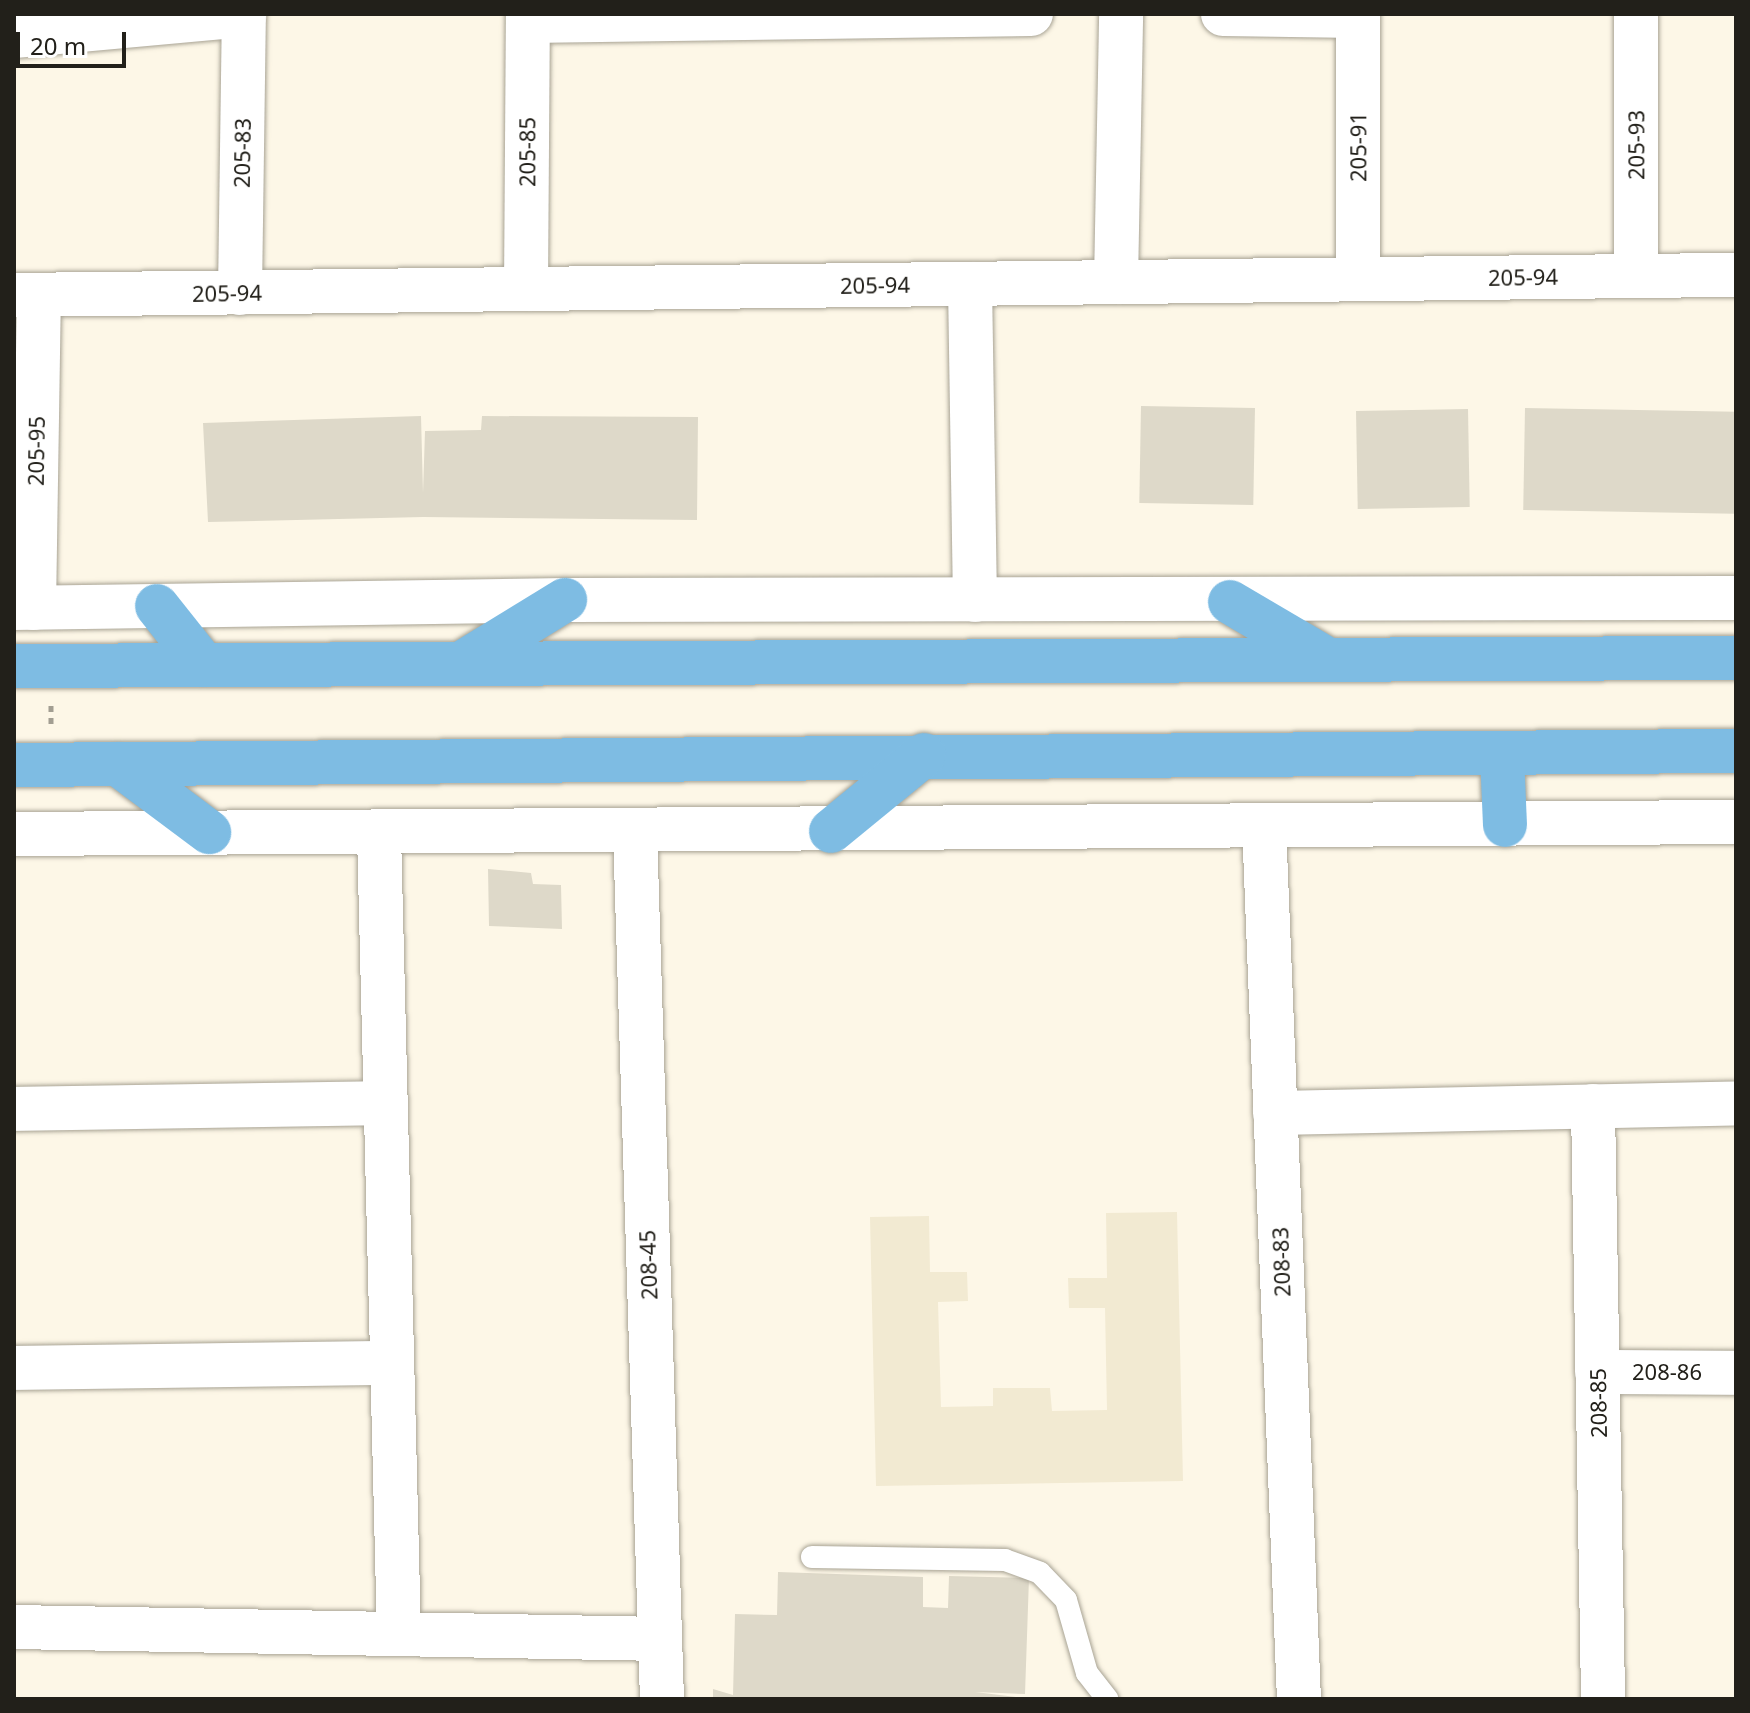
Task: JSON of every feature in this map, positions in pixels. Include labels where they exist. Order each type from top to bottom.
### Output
[{"type":"main road","points":[[462,663],[565,600]]},
{"type":"main road","points":[[1230,602],[1327,659]]},
{"type":"main road","points":[[157,606],[204,665]]},
{"type":"main road","points":[[14,666],[1736,658]]},
{"type":"main road","points":[[14,765],[924,755],[1736,751]]},
{"type":"main road","points":[[1502,754],[1505,825]]},
{"type":"main road","points":[[831,831],[924,755]]},
{"type":"main road","points":[[118,764],[209,832]]},
{"type":"street","points":[[14,36],[244,14]]},
{"type":"street","name":"205-83","points":[[240,293],[244,14]]},
{"type":"street","points":[[528,17],[1031,14]]},
{"type":"street","points":[[1116,282],[1121,14]]},
{"type":"street","points":[[1223,14],[1358,15]]},
{"type":"street","name":"205-93","points":[[1636,14],[1636,276]]},
{"type":"street","name":"205-91","points":[[1358,15],[1358,279]]},
{"type":"street","name":"205-85","points":[[526,289],[528,17]]},
{"type":"street","name":"205-94","points":[[26,295],[1736,275]]},
{"type":"street","points":[[970,284],[975,600]]},
{"type":"street","name":"205-95","points":[[24,608],[26,295]]},
{"type":"street","points":[[24,608],[565,600],[1230,602],[1736,598]]},
{"type":"street","points":[[14,834],[831,831],[1736,822]]},
{"type":"street","name":"208-83","points":[[1264,825],[1299,1699]]},
{"type":"street","name":"208-45","points":[[635,831],[662,1699]]},
{"type":"street","points":[[379,834],[399,1634]]},
{"type":"street","points":[[14,1109],[386,1103]]},
{"type":"street","points":[[1275,1113],[1736,1103]]},
{"type":"street","name":"208-85","points":[[1593,1106],[1603,1699]]},
{"type":"street","points":[[14,1368],[392,1363]]},
{"type":"street","name":"208-86","points":[[1597,1372],[1736,1373]]},
{"type":"street","points":[[14,1627],[660,1639]]},
{"type":"lane","points":[[812,1557],[1005,1560],[1040,1573],[1066,1600],[1087,1673],[1107,1699]]},
{"type":"shaded area","points":[[1177,1212],[1183,1481],[876,1486],[870,1217],[929,1216],[930,1272],[967,1272],[968,1301],[938,1302],[941,1407],[993,1406],[993,1388],[1050,1388],[1052,1411],[1107,1410],[1105,1308],[1069,1308],[1068,1278],[1107,1278],[1106,1213]]},
{"type":"building","points":[[1141,406],[1255,408],[1253,505],[1139,503]]},
{"type":"building","points":[[1525,408],[1736,412],[1734,514],[1523,510]]},
{"type":"building","points":[[1468,409],[1470,507],[1358,509],[1356,411]]},
{"type":"building","points":[[421,416],[423,493],[425,431],[481,430],[482,416],[698,417],[697,520],[423,517],[208,522],[203,423]]},
{"type":"building","points":[[488,869],[531,873],[533,884],[561,885],[562,929],[489,926]]},
{"type":"building","points":[[778,1572],[923,1577],[923,1607],[948,1608],[949,1576],[1029,1578],[1025,1694],[975,1692],[1033,1699],[713,1699],[713,1689],[733,1695],[735,1614],[777,1615]]}]
